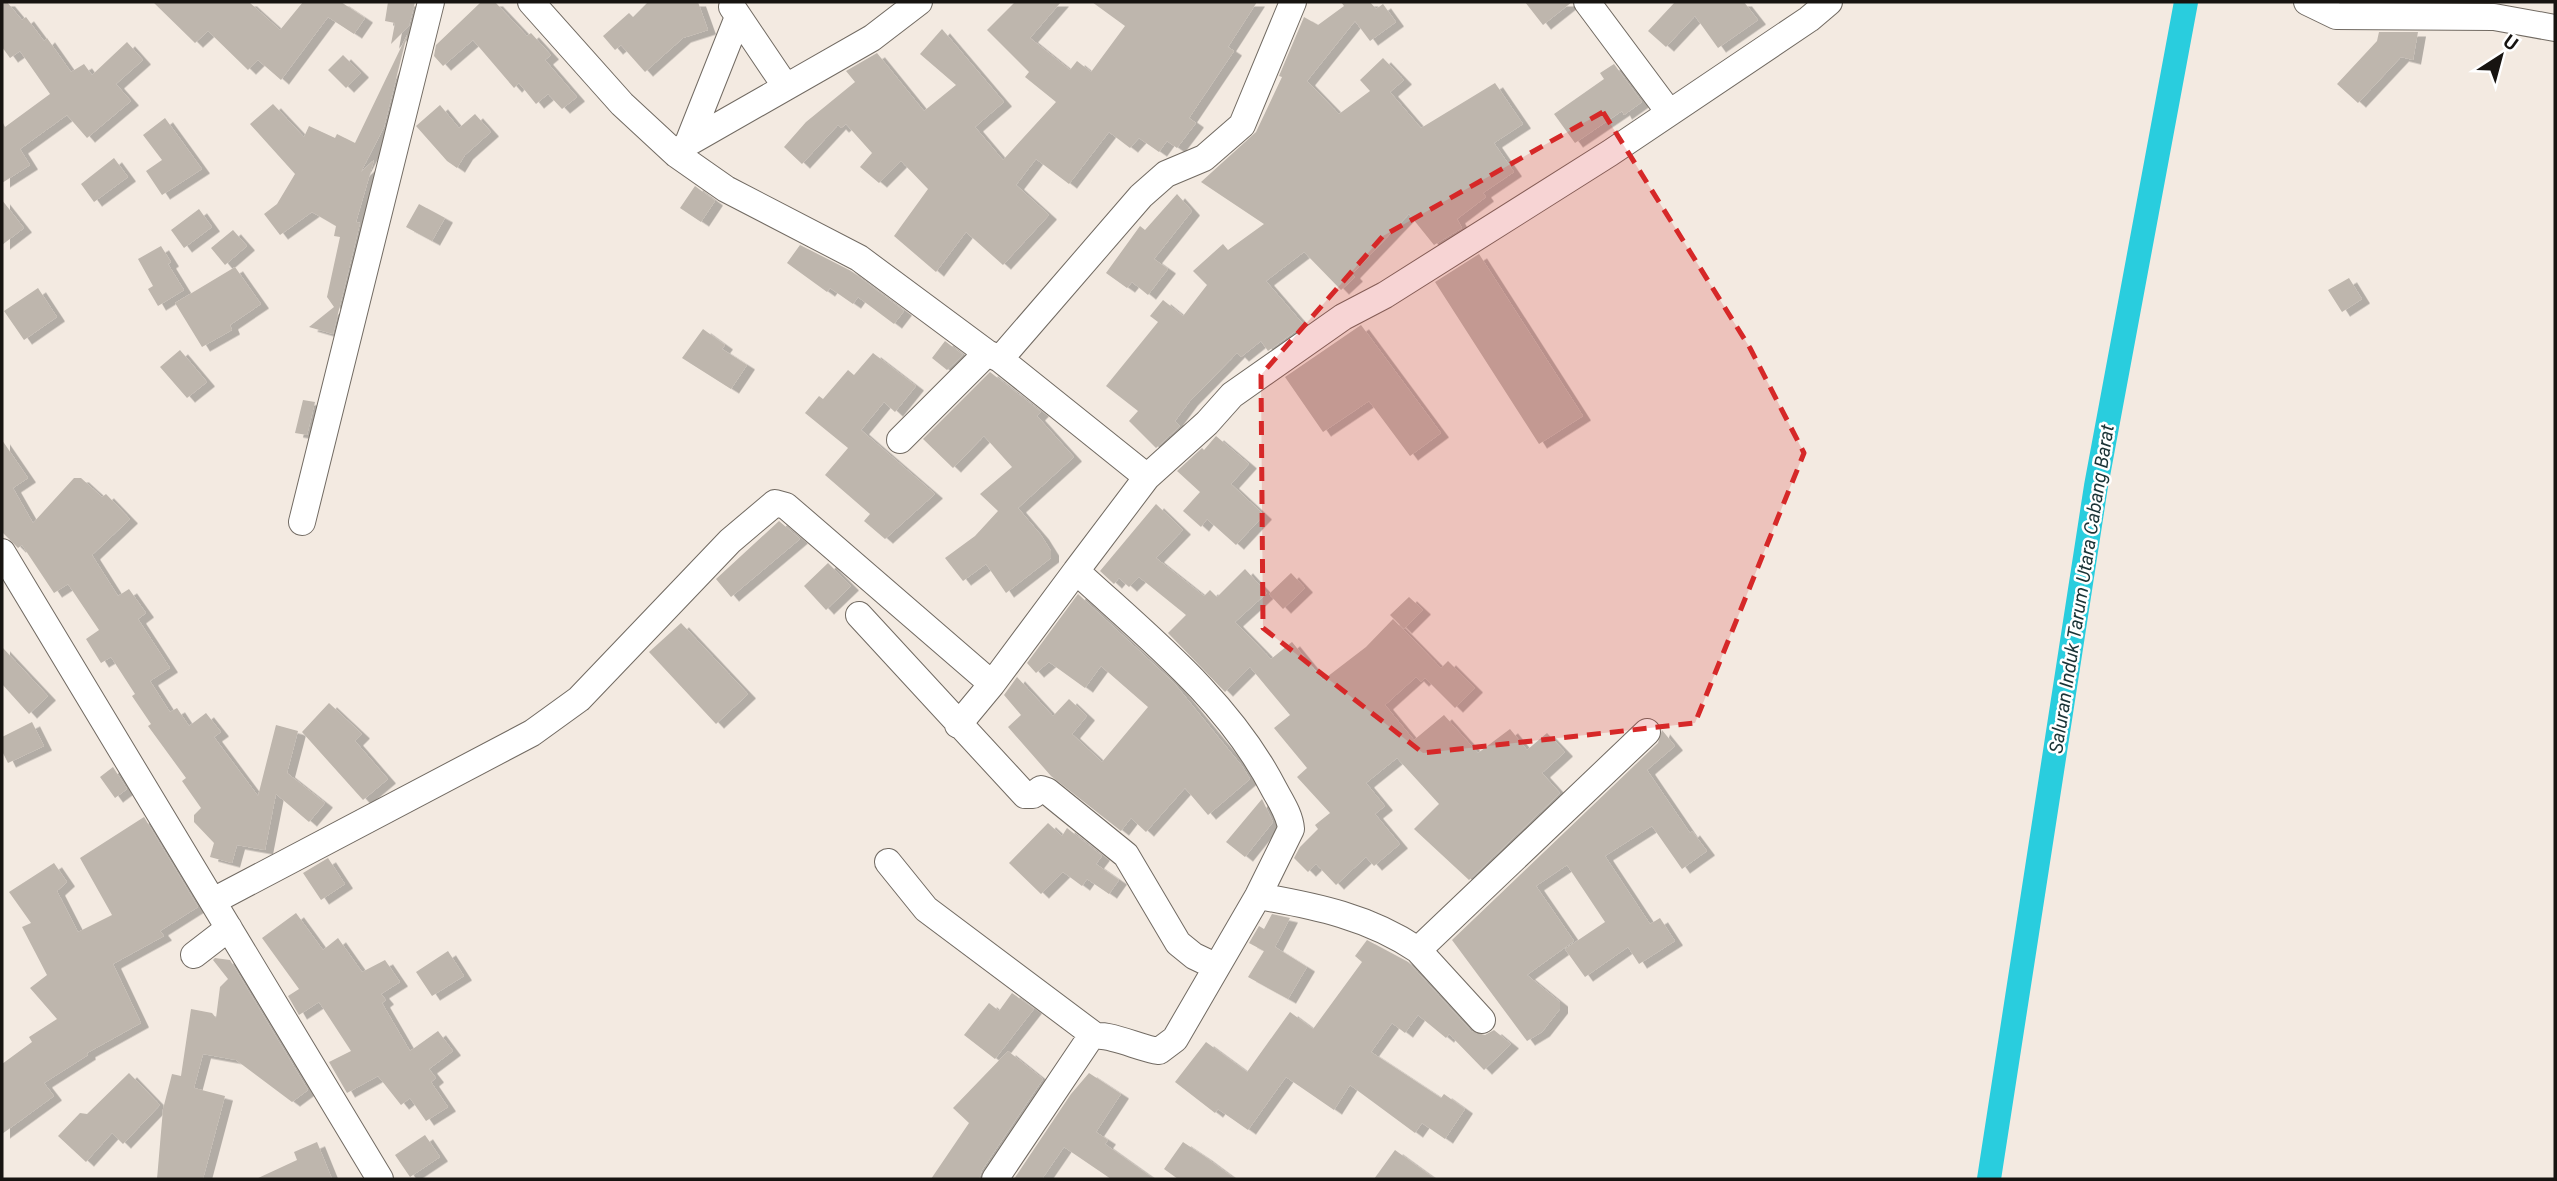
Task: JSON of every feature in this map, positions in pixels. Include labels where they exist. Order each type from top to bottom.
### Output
[{"type":"street","points":[[302,522],[432,2]]},
{"type":"street","points":[[531,2],[622,104],[682,148],[726,188],[859,258],[993,356],[1147,477]]},
{"type":"street","points":[[682,148],[872,38],[919,2]]},
{"type":"street","points":[[900,440],[993,356],[1141,196],[1166,174],[1204,158],[1242,125],[1293,2]]},
{"type":"street","points":[[1587,2],[1669,113]]},
{"type":"street","points":[[958,725],[992,684],[1147,477],[1207,423],[1233,395],[1343,317],[1385,295],[1610,153],[1809,19],[1829,2]]},
{"type":"street","points":[[2307,2],[2336,16],[2494,17],[2555,28]]},
{"type":"street","points":[[682,148],[734,9]]},
{"type":"street","points":[[734,9],[786,87]]},
{"type":"street","points":[[215,900],[532,733],[579,699],[730,541],[775,503],[786,506],[992,684]]},
{"type":"street","points":[[2,552],[215,900],[229,928],[380,1179]]},
{"type":"street","points":[[888,862],[926,909],[1094,1035],[1104,1035],[1144,1049],[1159,1051],[1167,1047],[1181,1032],[1215,966],[1258,896],[1291,829],[1263,768],[1191,677],[1076,571]]},
{"type":"street","points":[[859,615],[1025,795],[1033,795],[1041,789],[1047,791],[1126,855],[1178,943],[1194,956],[1215,966]]},
{"type":"street","points":[[1418,950],[1647,732]]},
{"type":"street","points":[[1258,896],[1315,905],[1388,930],[1418,950],[1482,1020]]},
{"type":"street","points":[[194,955],[229,928]]},
{"type":"street","points":[[995,1179],[1094,1035]]},
{"type":"highlighted area","points":[[1603,112],[1750,348],[1804,453],[1695,723],[1423,753],[1263,628],[1261,375],[1383,236]]},
{"type":"building","points":[[2,2],[7,2],[22,20],[26,17],[44,41],[47,38],[71,72],[84,64],[92,75],[127,42],[143,60],[116,84],[131,101],[87,138],[67,115],[20,149],[30,165],[2,183],[2,121],[5,127],[50,94],[20,51],[10,58],[2,47]]},
{"type":"building","points":[[153,2],[249,2],[280,30],[303,2],[341,2],[365,18],[354,34],[328,17],[281,80],[258,60],[248,70],[208,31],[195,43]]},
{"type":"building","points":[[388,2],[415,2],[409,26],[391,44],[395,23],[385,21]]},
{"type":"building","points":[[481,2],[495,2],[527,36],[531,33],[551,55],[545,60],[577,97],[562,109],[548,94],[536,104],[519,83],[514,88],[473,40],[443,66],[434,56],[436,45]]},
{"type":"building","points":[[648,2],[698,2],[708,30],[683,38],[645,72],[621,45],[615,50],[603,36],[629,13],[633,17]]},
{"type":"building","points":[[1015,2],[1061,2],[1030,38],[1070,70],[1077,61],[1091,72],[1125,26],[1092,2],[1257,2],[1228,47],[1234,51],[1189,118],[1196,123],[1177,148],[1167,141],[1159,152],[1139,138],[1130,148],[1109,132],[1069,184],[1036,159],[1016,185],[1049,215],[1003,265],[966,232],[936,272],[894,236],[928,189],[901,161],[879,183],[860,167],[872,153],[846,124],[841,128],[838,125],[802,164],[784,147],[806,122],[855,82],[846,71],[877,53],[924,111],[956,85],[920,54],[942,29],[1004,102],[975,127],[1003,160],[1056,102],[1025,77],[1029,72],[987,30]]},
{"type":"building","points":[[1341,2],[1370,2],[1376,9],[1383,4],[1396,22],[1370,41],[1355,21],[1307,81],[1339,114],[1370,91],[1360,80],[1383,58],[1404,80],[1390,92],[1421,128],[1495,83],[1523,124],[1494,143],[1514,172],[1483,193],[1486,197],[1457,219],[1462,228],[1434,245],[1409,214],[1352,274],[1355,277],[1341,290],[1304,252],[1266,281],[1304,325],[1268,351],[1261,341],[1241,357],[1237,353],[1190,401],[1175,421],[1180,426],[1156,448],[1129,421],[1138,411],[1106,386],[1158,322],[1150,316],[1163,300],[1183,316],[1207,285],[1193,271],[1223,244],[1228,250],[1264,224],[1201,182],[1256,132],[1282,77],[1279,76],[1304,17],[1318,25],[1344,6]]},
{"type":"building","points":[[1525,2],[1572,2],[1543,25]]},
{"type":"building","points":[[1675,2],[1744,2],[1758,20],[1718,48],[1695,16],[1666,47],[1648,31]]},
{"type":"building","points":[[2379,32],[2418,32],[2413,60],[2401,57],[2358,103],[2337,84],[2377,41]]},
{"type":"building","points":[[407,35],[384,127],[361,172],[374,160],[356,222],[360,223],[333,334],[309,327],[334,307],[327,297],[340,237],[334,236],[336,226],[312,212],[280,235],[264,214],[277,204],[295,174],[250,124],[273,104],[304,137],[309,126],[335,138],[337,134],[355,143]]},
{"type":"building","points":[[343,55],[361,73],[346,88],[328,70]]},
{"type":"building","points":[[1614,64],[1642,102],[1624,115],[1622,111],[1575,143],[1554,114],[1604,79],[1600,73]]},
{"type":"building","points":[[440,105],[459,128],[475,114],[491,132],[465,155],[457,168],[447,161],[416,126]]},
{"type":"building","points":[[165,118],[202,169],[162,195],[146,171],[162,160],[143,135]]},
{"type":"building","points":[[114,158],[128,177],[94,202],[81,184]]},
{"type":"building","points":[[695,186],[715,201],[701,222],[680,208]]},
{"type":"building","points":[[1177,194],[1192,211],[1154,259],[1168,269],[1148,295],[1132,282],[1127,288],[1106,273],[1140,226],[1145,230]]},
{"type":"building","points":[[2,200],[24,228],[2,245]]},
{"type":"building","points":[[419,204],[445,218],[432,241],[406,227]]},
{"type":"building","points":[[199,209],[212,227],[184,248],[171,230]]},
{"type":"building","points":[[233,230],[247,246],[225,265],[211,248]]},
{"type":"building","points":[[800,245],[851,271],[904,311],[894,324],[858,297],[853,304],[830,288],[827,292],[787,263]]},
{"type":"building","points":[[161,246],[171,262],[168,264],[184,290],[158,306],[148,289],[153,286],[138,259]]},
{"type":"building","points":[[1479,254],[1583,416],[1539,444],[1435,282]]},
{"type":"building","points":[[235,267],[261,304],[230,325],[232,330],[202,347],[175,303]]},
{"type":"building","points":[[2349,278],[2362,299],[2342,312],[2328,290]]},
{"type":"building","points":[[38,288],[57,317],[24,340],[4,311]]},
{"type":"building","points":[[1361,325],[1441,433],[1410,456],[1369,401],[1323,432],[1285,377]]},
{"type":"building","points":[[703,329],[725,345],[722,349],[747,365],[731,389],[682,358]]},
{"type":"building","points":[[945,341],[963,355],[947,370],[932,358]]},
{"type":"building","points":[[180,350],[207,382],[187,398],[160,367]]},
{"type":"building","points":[[873,353],[916,386],[895,412],[884,402],[861,430],[935,494],[885,539],[864,521],[870,514],[825,475],[848,448],[805,413],[819,396],[823,399],[848,370],[854,375]]},
{"type":"building","points":[[990,372],[1041,412],[1037,416],[1074,457],[1018,508],[1041,535],[1051,551],[1051,558],[1006,593],[986,564],[963,581],[945,558],[975,536],[998,511],[980,494],[1012,467],[984,436],[953,468],[923,439]]},
{"type":"building","points":[[303,400],[315,402],[307,435],[295,433]]},
{"type":"building","points":[[1216,436],[1249,464],[1231,484],[1264,515],[1236,545],[1207,519],[1201,527],[1183,511],[1200,492],[1177,471],[1202,448],[1204,450]]},
{"type":"building","points":[[2,440],[28,478],[13,488],[33,523],[74,478],[81,478],[102,497],[106,494],[130,519],[92,555],[118,596],[129,589],[146,613],[138,619],[170,668],[150,681],[170,712],[177,708],[189,726],[206,713],[221,732],[214,737],[258,796],[276,725],[298,731],[287,773],[325,803],[309,822],[276,794],[265,850],[237,845],[232,863],[210,857],[214,843],[194,822],[194,815],[201,808],[182,781],[186,778],[148,726],[151,724],[132,696],[135,694],[111,657],[101,663],[86,639],[99,630],[68,584],[54,593],[22,545],[18,548],[2,532]]},
{"type":"building","points":[[1156,504],[1183,530],[1156,558],[1204,596],[1210,590],[1217,597],[1245,569],[1267,593],[1235,622],[1271,659],[1292,642],[1323,680],[1366,647],[1393,619],[1441,668],[1448,661],[1475,688],[1455,708],[1425,678],[1421,682],[1416,677],[1385,705],[1414,740],[1444,715],[1478,753],[1510,729],[1527,750],[1547,733],[1565,752],[1542,773],[1560,793],[1469,880],[1414,829],[1439,804],[1397,758],[1366,783],[1385,806],[1375,814],[1400,844],[1374,866],[1366,857],[1336,885],[1316,864],[1308,872],[1294,858],[1300,847],[1318,829],[1315,825],[1330,813],[1297,777],[1307,768],[1274,728],[1290,715],[1250,667],[1225,692],[1168,633],[1186,615],[1139,577],[1129,587],[1119,578],[1114,584],[1100,571]]},
{"type":"building","points":[[779,521],[800,539],[731,597],[716,579]]},
{"type":"building","points":[[828,563],[851,586],[826,610],[804,586]]},
{"type":"building","points":[[1291,573],[1305,588],[1283,609],[1269,594]]},
{"type":"building","points":[[1078,594],[1174,683],[1250,779],[1208,815],[1185,788],[1146,832],[1131,818],[1121,831],[1051,776],[1008,727],[1021,715],[1004,695],[1017,677],[1053,716],[1069,699],[1087,716],[1072,734],[1102,762],[1148,707],[1101,666],[1085,688],[1049,662],[1036,673],[1027,663]]},
{"type":"building","points":[[1409,597],[1423,610],[1404,629],[1390,615]]},
{"type":"building","points":[[681,623],[748,694],[716,724],[649,652]]},
{"type":"building","points":[[2,647],[48,696],[29,714],[2,684]]},
{"type":"building","points":[[329,703],[362,734],[355,741],[388,779],[363,800],[302,732]]},
{"type":"building","points":[[32,722],[44,746],[8,763],[2,751],[2,737]]},
{"type":"building","points":[[1662,730],[1675,746],[1647,770],[1690,833],[1692,831],[1707,851],[1682,869],[1652,826],[1605,856],[1650,924],[1660,918],[1675,941],[1639,964],[1628,947],[1585,977],[1565,949],[1605,922],[1567,865],[1536,886],[1574,941],[1527,975],[1560,1002],[1560,1009],[1542,1032],[1527,1041],[1452,940],[1658,743]]},
{"type":"building","points":[[113,767],[127,789],[115,798],[100,777]]},
{"type":"building","points":[[1262,799],[1273,822],[1245,857],[1226,842]]},
{"type":"building","points":[[144,817],[198,907],[160,931],[164,936],[113,964],[141,1023],[87,1053],[88,1055],[44,1083],[54,1096],[2,1134],[2,1064],[32,1042],[29,1037],[57,1019],[30,988],[47,975],[22,927],[31,923],[9,892],[54,863],[67,882],[57,891],[78,932],[112,915],[80,858]]},
{"type":"building","points":[[1048,823],[1062,836],[1067,828],[1102,856],[1096,864],[1119,880],[1109,894],[1087,879],[1082,886],[1063,872],[1041,894],[1009,863]]},
{"type":"building","points":[[328,858],[345,884],[321,900],[303,873]]},
{"type":"building","points":[[296,913],[323,950],[338,938],[362,972],[385,960],[400,982],[381,994],[386,1000],[382,1003],[410,1051],[438,1031],[453,1051],[429,1069],[436,1078],[431,1082],[448,1107],[426,1121],[410,1098],[401,1105],[378,1076],[347,1093],[329,1062],[351,1051],[319,1002],[299,1015],[288,996],[299,989],[262,938]]},
{"type":"building","points":[[1272,914],[1290,918],[1275,947],[1307,967],[1288,999],[1248,977],[1264,951],[1249,943],[1259,926],[1264,929]]},
{"type":"building","points":[[1367,940],[1408,962],[1471,1031],[1485,1035],[1494,1030],[1511,1044],[1484,1070],[1449,1034],[1446,1038],[1418,1015],[1405,1033],[1392,1023],[1371,1052],[1441,1098],[1444,1094],[1465,1109],[1445,1139],[1422,1123],[1415,1133],[1350,1085],[1334,1110],[1286,1077],[1248,1130],[1218,1109],[1215,1113],[1175,1082],[1206,1042],[1247,1072],[1290,1012],[1313,1029],[1362,962],[1355,956]]},
{"type":"building","points":[[448,951],[464,976],[432,996],[416,972]]},
{"type":"building","points":[[213,960],[230,960],[308,1090],[292,1102],[236,1060],[203,1054],[194,1088],[225,1096],[203,1179],[157,1179],[163,1109],[172,1074],[181,1076],[191,1009],[212,1013],[216,1018],[220,987],[228,979]]},
{"type":"building","points":[[1012,993],[1034,1009],[995,1059],[964,1035],[989,1003],[999,1011]]},
{"type":"building","points":[[1008,1051],[1043,1079],[982,1170],[979,1179],[931,1179],[969,1123],[953,1108]]},
{"type":"building","points":[[129,1073],[160,1105],[123,1144],[112,1133],[86,1162],[58,1136],[80,1113],[87,1114]]},
{"type":"building","points":[[1089,1073],[1121,1094],[1096,1132],[1108,1140],[1105,1144],[1154,1179],[1111,1179],[1064,1147],[1042,1179],[1014,1179],[1071,1094]]},
{"type":"building","points":[[425,1135],[440,1157],[410,1177],[395,1155]]},
{"type":"building","points":[[317,1142],[332,1179],[256,1179],[297,1160],[294,1152]]},
{"type":"building","points":[[1183,1142],[1235,1179],[1178,1179],[1164,1169]]},
{"type":"building","points":[[1395,1150],[1435,1179],[1374,1179]]},
{"type":"waterway","name":"Saluran Induk Tarum Utara Cabang Barat","points":[[1989,1179],[2096,486],[2186,2]]}]
